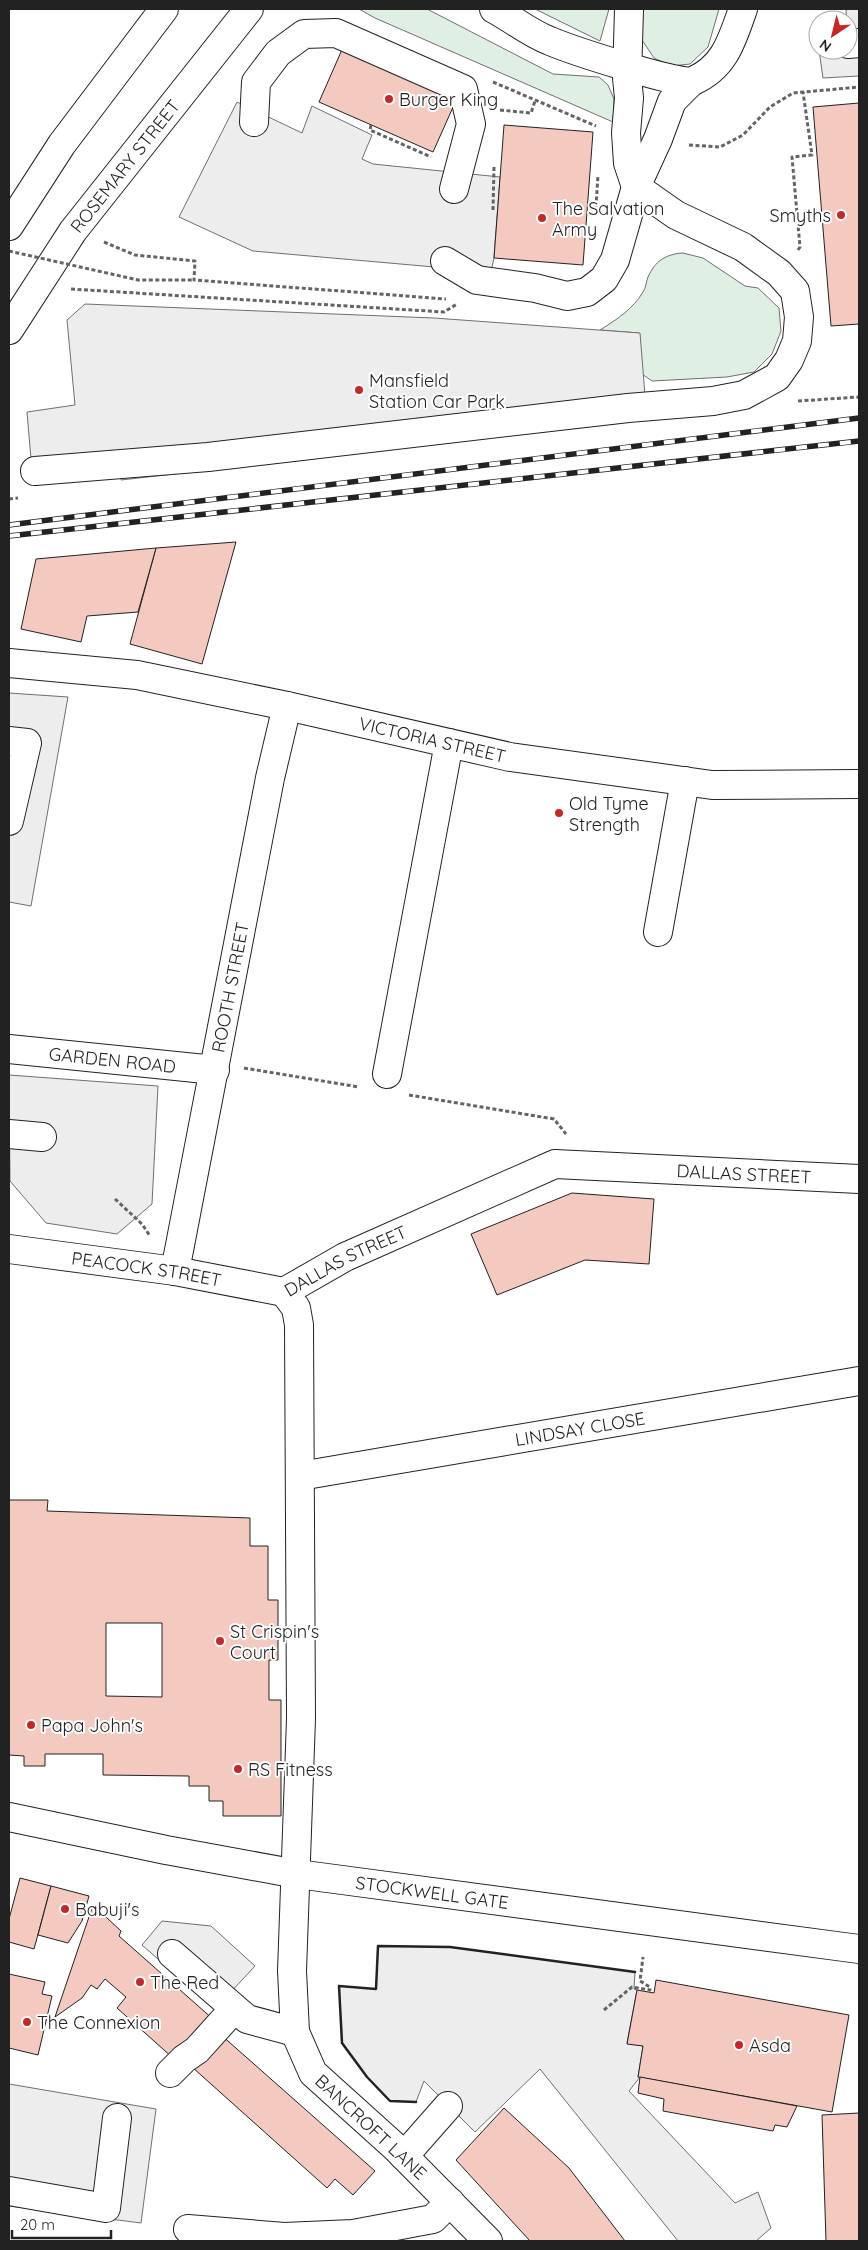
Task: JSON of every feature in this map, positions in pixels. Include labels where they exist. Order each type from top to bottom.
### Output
[{"type":"main road","points":[[9,226],[62,144],[164,9]]},
{"type":"main road","name":"ROSEMARY STREET","points":[[9,330],[73,231],[249,9]]},
{"type":"main road","points":[[494,9],[524,29],[550,41],[672,80],[690,82]]},
{"type":"main road","points":[[35,471],[208,457],[628,408],[713,401],[744,395],[776,378],[789,360],[797,341],[800,316],[795,291],[782,276],[743,247],[676,215],[636,187],[628,163],[626,133],[629,98],[629,9]]},
{"type":"main road","points":[[445,261],[477,280],[535,288],[567,296],[587,292],[604,279],[616,260],[636,187],[658,140],[672,101],[690,82],[711,70],[728,51],[743,9]]},
{"type":"main road","points":[[254,122],[256,82],[278,53],[304,34],[336,33],[463,89],[471,124],[454,189]]},
{"type":"main road","name":"VICTORIA STREET","points":[[9,663],[137,675],[287,706],[510,757],[712,785],[859,784]]},
{"type":"main road","name":"ROOTH STREET","points":[[175,1271],[216,1067],[270,778],[287,706]]},
{"type":"main road","points":[[9,741],[27,744],[9,821]]},
{"type":"main road","points":[[393,1084],[449,743]]},
{"type":"main road","points":[[658,932],[685,781]]},
{"type":"main road","name":"GARDEN ROAD","points":[[9,1049],[216,1067]]},
{"type":"main road","points":[[9,1134],[42,1137]]},
{"type":"main road","name":"DALLAS STREET","points":[[297,1874],[301,1719],[299,1325],[296,1308],[284,1292],[345,1257],[554,1164],[859,1179]]},
{"type":"main road","name":"PEACOCK STREET","points":[[9,1250],[175,1271],[284,1292]]},
{"type":"main road","name":"LINDSAY CLOSE","points":[[300,1476],[859,1381]]},
{"type":"main road","name":"STOCKWELL GATE","points":[[9,1817],[166,1850],[297,1874],[859,1949]]},
{"type":"main road","name":"BANCROFT LANE","points":[[297,1874],[292,1971],[295,2032],[313,2073],[404,2156],[488,2241]]},
{"type":"main road","points":[[172,1954],[247,2019],[295,2032]]},
{"type":"main road","points":[[170,2073],[184,2059],[197,2050],[234,2009]]},
{"type":"main road","points":[[404,2156],[448,2106]]},
{"type":"main road","points":[[9,2191],[106,2208],[117,2118]]},
{"type":"main road","points":[[188,2229],[284,2237],[353,2234],[433,2219],[450,2202]]},
{"type":"path","points":[[685,145],[720,147],[744,135],[770,107],[793,93],[859,88]]},
{"type":"path","points":[[782,276],[794,261],[800,247],[792,158],[812,155],[804,92]]},
{"type":"path","points":[[494,109],[531,113],[535,100]]},
{"type":"path","points":[[372,125],[370,130],[437,160]]},
{"type":"path","points":[[493,210],[494,161]]},
{"type":"path","points":[[595,215],[599,167]]},
{"type":"path","points":[[104,242],[134,255],[195,261],[194,280]]},
{"type":"path","points":[[9,251],[138,280],[194,280],[447,299],[464,306]]},
{"type":"path","points":[[70,289],[444,312],[457,303]]},
{"type":"path","points":[[764,386],[793,402],[859,397]]},
{"type":"path","points":[[216,1067],[361,1087]]},
{"type":"path","points":[[393,1084],[554,1119],[589,1166]]},
{"type":"path","points":[[115,1199],[142,1224],[175,1271]]},
{"type":"path","points":[[604,2010],[632,1987],[650,1990],[650,1986],[640,1981],[643,1957]]},
{"type":"green space","points":[[359,9],[427,9],[553,74],[599,77],[608,85],[614,99],[613,122],[375,18]]},
{"type":"green space","points":[[535,9],[609,9],[600,41]]},
{"type":"green space","points":[[644,9],[719,9],[708,47],[690,64],[672,66],[654,58],[642,40],[640,23]]},
{"type":"green space","points":[[683,253],[703,258],[745,286],[758,288],[779,308],[781,331],[772,354],[754,372],[727,377],[652,381],[642,374],[639,333],[600,330],[634,304],[644,290],[651,271],[662,259]]},
{"type":"shaded area","points":[[859,9],[859,76],[823,78],[820,60],[858,60],[858,10],[846,10]]},
{"type":"shaded area","points":[[237,102],[302,133],[312,106],[372,135],[362,159],[373,164],[500,177],[494,258],[491,272],[253,251],[179,217]]},
{"type":"shaded area","name":"Mansfield Station Car Park","points":[[85,304],[434,318],[640,333],[647,420],[121,480],[120,470],[32,471],[27,412],[75,405],[67,320]]},
{"type":"shaded area","points":[[9,693],[68,697],[31,906],[9,902]]},
{"type":"shaded area","points":[[9,1075],[158,1086],[152,1204],[117,1234],[46,1223],[10,1181]]},
{"type":"shaded area","points":[[162,1921],[211,1926],[255,1966],[215,2009],[142,1945]]},
{"type":"shaded area","points":[[378,1946],[450,1947],[635,1972],[634,1989],[637,1990],[627,2043],[643,2046],[638,2077],[640,2077],[629,2091],[735,2203],[758,2192],[771,2228],[756,2241],[678,2241],[540,2069],[475,2132],[424,2081],[416,2102],[390,2101],[367,2077],[342,2043],[339,1986],[376,1989]]},
{"type":"shaded area","points":[[9,2084],[156,2109],[141,2223],[9,2206]]},
{"type":"building","name":"Burger King","points":[[344,45],[458,96],[433,152],[319,102]]},
{"type":"building","name":"Smyths","points":[[859,103],[859,324],[831,326],[813,107]]},
{"type":"building","name":"The Salvation Army","points":[[504,125],[593,132],[583,265],[494,258]]},
{"type":"building","points":[[236,542],[202,664],[130,644],[156,548]]},
{"type":"building","points":[[156,548],[138,612],[87,616],[81,642],[21,629],[36,559]]},
{"type":"building","points":[[572,1193],[654,1199],[649,1264],[585,1260],[497,1295],[471,1234]]},
{"type":"building","name":"St Crispin's Court","points":[[9,1500],[48,1500],[47,1511],[250,1518],[250,1546],[268,1546],[268,1600],[278,1600],[278,1660],[269,1660],[269,1700],[281,1700],[281,1816],[223,1816],[223,1801],[209,1801],[209,1786],[189,1786],[189,1776],[103,1775],[103,1754],[45,1754],[45,1766],[24,1766],[24,1756],[9,1755]],"holes":[[[106,1623],[162,1623],[162,1697],[106,1696]]]},
{"type":"building","points":[[20,1878],[51,1886],[34,1949],[9,1942],[9,1919]]},
{"type":"building","name":"Babuji's","points":[[51,1886],[89,1896],[82,1921],[68,1943],[38,1935]]},
{"type":"building","name":"The Red","points":[[93,1905],[121,1931],[119,1936],[214,2020],[173,2058],[117,2008],[126,1997],[105,1979],[97,1989],[91,1985],[82,1998],[55,2017]]},
{"type":"building","name":"The Connexion","points":[[9,1974],[45,1982],[42,1994],[52,1996],[38,2055],[9,2048]]},
{"type":"building","name":"Asda","points":[[656,1980],[849,2015],[832,2112],[638,2077],[643,2046],[627,2044],[637,1990],[654,1993]]},
{"type":"building","points":[[220,2034],[375,2171],[353,2195],[335,2179],[327,2188],[192,2067]]},
{"type":"building","points":[[640,2077],[797,2106],[787,2127],[775,2125],[773,2131],[663,2111],[664,2099],[638,2093]]},
{"type":"building","points":[[504,2108],[569,2168],[625,2241],[530,2241],[456,2160]]},
{"type":"building","points":[[859,2113],[859,2241],[826,2241],[822,2115]]},
{"type":"railway","points":[[9,525],[859,418]]},
{"type":"railway","points":[[9,536],[859,441]]},
{"type":"wall","points":[[416,2102],[390,2101],[367,2077],[342,2043],[339,1986],[376,1989],[378,1946],[450,1947],[635,1972]]},
{"type":"place","name":"Burger King","points":[[389,99]]},
{"type":"place","name":"Smyths","points":[[841,215]]},
{"type":"place","name":"The Salvation Army","points":[[542,218]]},
{"type":"place","name":"Mansfield Station Car Park","points":[[359,390]]},
{"type":"place","name":"Old Tyme Strength","points":[[559,813]]},
{"type":"place","name":"St Crispin's Court","points":[[220,1641]]},
{"type":"place","name":"Papa John's","points":[[31,1725]]},
{"type":"place","name":"RS Fitness","points":[[238,1769]]},
{"type":"place","name":"Babuji's","points":[[65,1909]]},
{"type":"place","name":"The Red","points":[[140,1982]]},
{"type":"place","name":"The Connexion","points":[[27,2022]]},
{"type":"place","name":"Asda","points":[[739,2045]]}]
